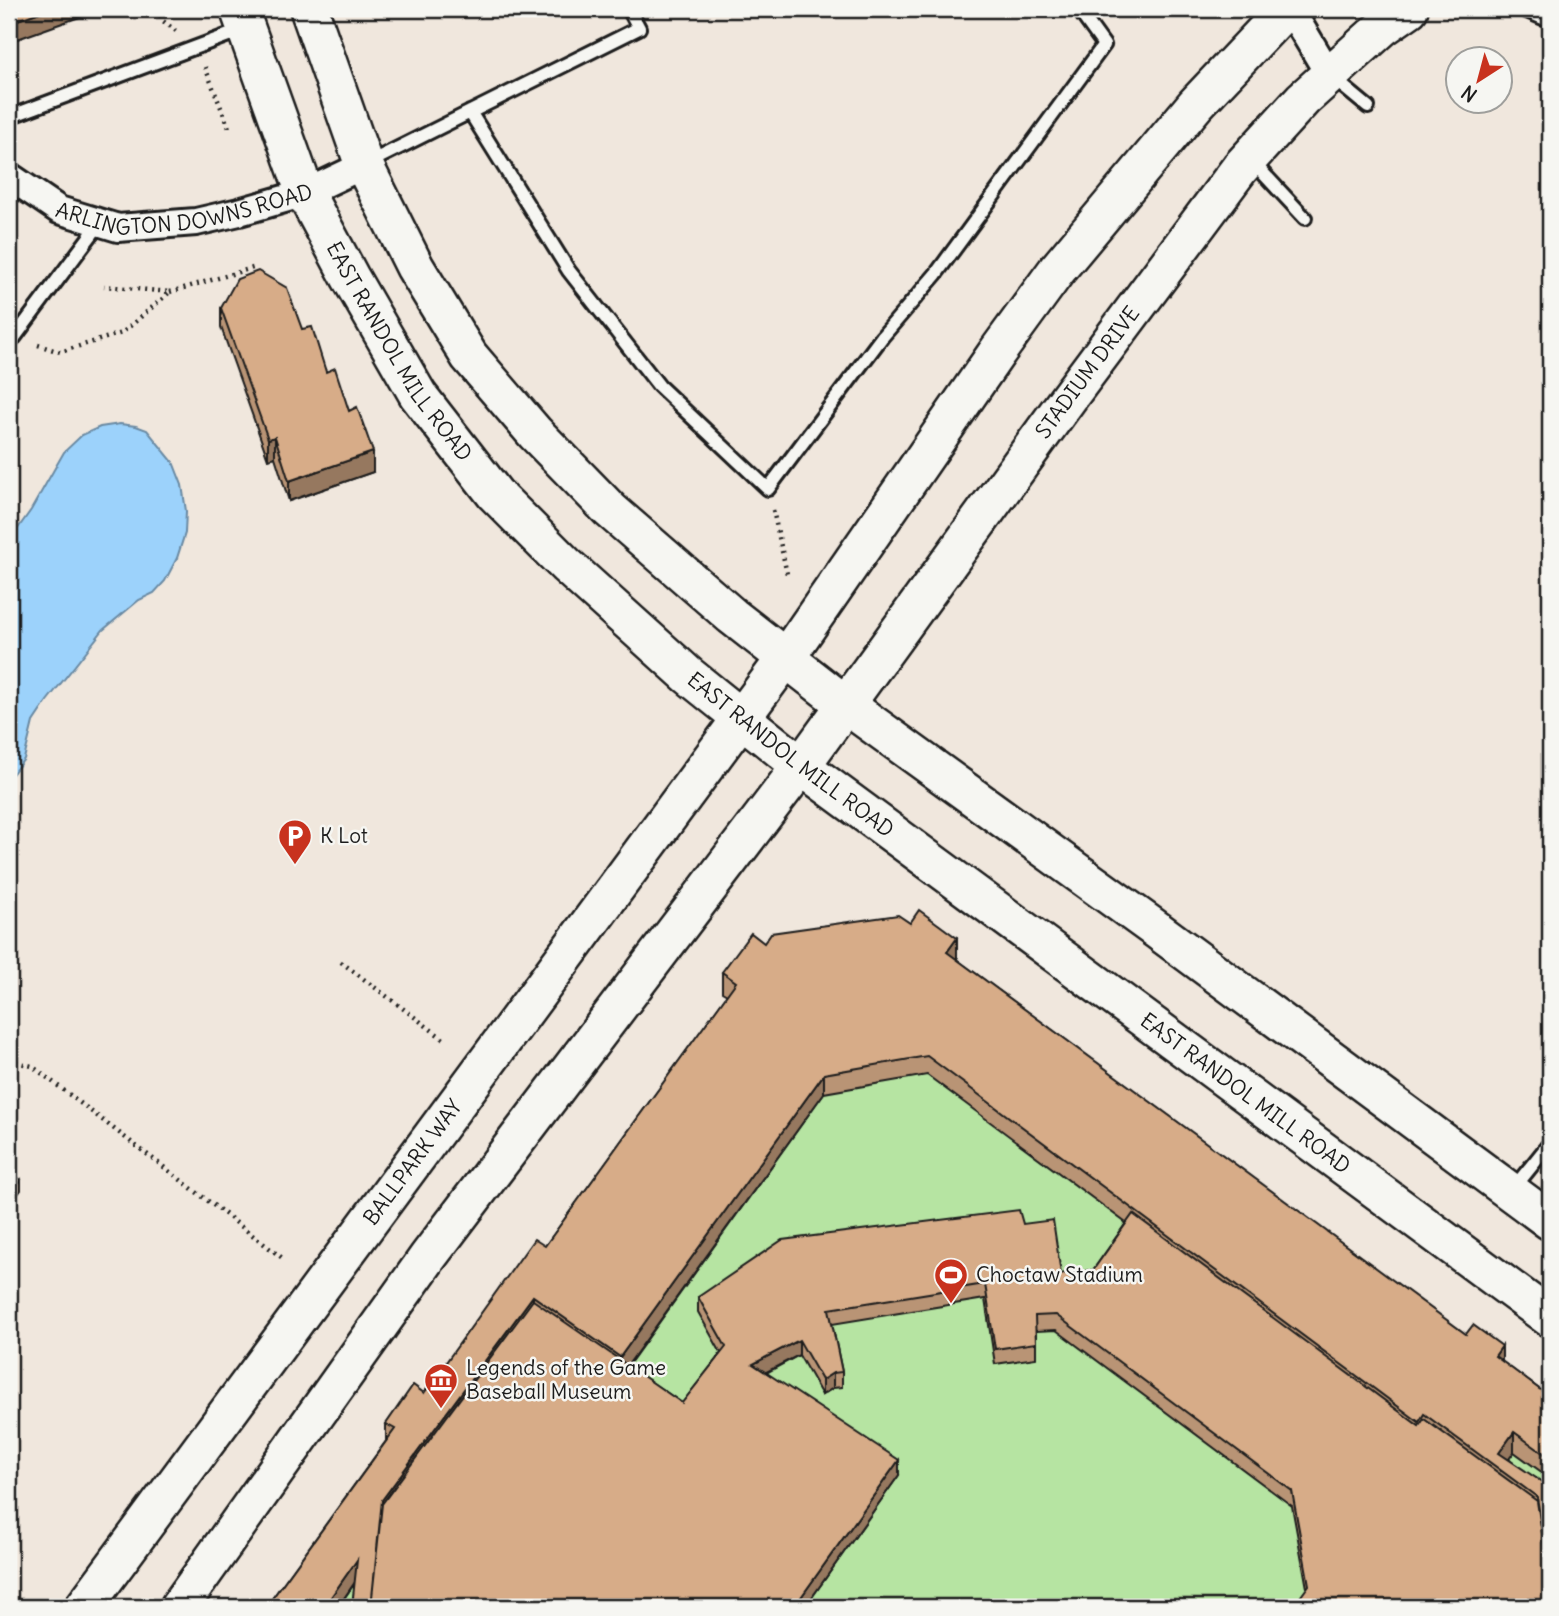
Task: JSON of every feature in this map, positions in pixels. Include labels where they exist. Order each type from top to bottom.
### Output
[{"type":"main road","points":[[309,9],[364,165],[415,267],[469,356],[527,424],[610,510],[785,659],[1550,1221]]},
{"type":"main road","points":[[741,718],[1057,270],[1196,104],[1288,9]]},
{"type":"main road","name":"STADIUM DRIVE","points":[[802,766],[1069,397],[1249,158],[1303,99],[1383,27],[1409,9]]},
{"type":"main road","name":"EAST RANDOL MILL ROAD","points":[[242,19],[305,193],[418,395],[495,494],[566,565],[688,675],[802,766],[1550,1318]]},
{"type":"main road","name":"BALLPARK WAY","points":[[84,1607],[741,718]]},
{"type":"main road","points":[[178,1607],[428,1257],[802,766]]},
{"type":"street","points":[[1288,9],[1330,76]]},
{"type":"street","name":"ARLINGTON DOWNS ROAD","points":[[9,176],[59,210],[118,228],[196,222],[305,193],[364,165]]},
{"type":"lane","points":[[364,165],[639,28],[629,9]]},
{"type":"lane","points":[[471,113],[569,271],[659,386],[768,489],[882,337],[936,274],[1104,45],[1078,9]]},
{"type":"lane","points":[[1522,9],[1550,21]]},
{"type":"lane","points":[[9,117],[197,48],[242,19]]},
{"type":"lane","points":[[1330,76],[1368,107]]},
{"type":"lane","points":[[1249,158],[1305,218]]},
{"type":"lane","points":[[11,336],[100,223]]},
{"type":"lane","points":[[1511,1192],[1550,1143]]},
{"type":"path","points":[[197,48],[229,128]]},
{"type":"path","points":[[104,286],[170,292],[256,267]]},
{"type":"path","points":[[11,336],[60,352],[122,332],[170,292]]},
{"type":"path","points":[[768,489],[787,574]]},
{"type":"path","points":[[341,962],[445,1040]]},
{"type":"path","points":[[9,1060],[32,1066],[285,1259]]},
{"type":"green space","name":"Choctaw Stadium","points":[[919,930],[957,958],[947,971],[1550,1416],[1550,1607],[280,1607]]},
{"type":"water","points":[[120,424],[147,430],[173,462],[182,485],[186,511],[185,533],[177,558],[165,581],[154,593],[139,600],[103,630],[47,701],[33,722],[24,759],[9,778],[9,541],[31,510],[64,452],[82,435],[100,427]]},
{"type":"building","points":[[9,9],[48,9],[9,23]]},
{"type":"building","points":[[258,271],[287,288],[302,329],[312,327],[326,372],[335,368],[349,411],[357,407],[373,452],[289,481],[275,437],[268,439],[221,308],[237,279]]},
{"type":"building","points":[[919,910],[957,938],[947,952],[1466,1334],[1473,1325],[1502,1346],[1495,1356],[1550,1397],[1550,1458],[1514,1432],[1499,1453],[1548,1486],[1550,1581],[1537,1497],[1424,1414],[1419,1422],[927,1056],[824,1074],[620,1357],[533,1296],[382,1500],[371,1607],[352,1607],[357,1560],[324,1607],[266,1607],[395,1429],[386,1424],[413,1385],[424,1393],[534,1239],[545,1246],[736,982],[722,972],[751,933],[764,943],[771,933],[898,915],[910,923]]},
{"type":"building","points":[[9,1171],[21,1180],[9,1196]]},
{"type":"building","points":[[1019,1210],[1023,1224],[1053,1220],[1061,1274],[1093,1270],[1133,1214],[1419,1426],[1424,1419],[1537,1501],[1550,1586],[1550,1607],[1293,1607],[1309,1585],[1292,1491],[1056,1315],[1035,1316],[1036,1343],[995,1349],[985,1284],[829,1309],[842,1372],[833,1373],[822,1380],[799,1340],[753,1364],[899,1460],[794,1607],[371,1607],[382,1504],[533,1300],[682,1403],[726,1347],[698,1297],[782,1240]]},
{"type":"place","name":"K Lot","points":[[295,866]]},
{"type":"place","name":"Choctaw Stadium","points":[[951,1305]]},
{"type":"place","name":"Legends of the Game Baseball Museum","points":[[441,1410]]}]
